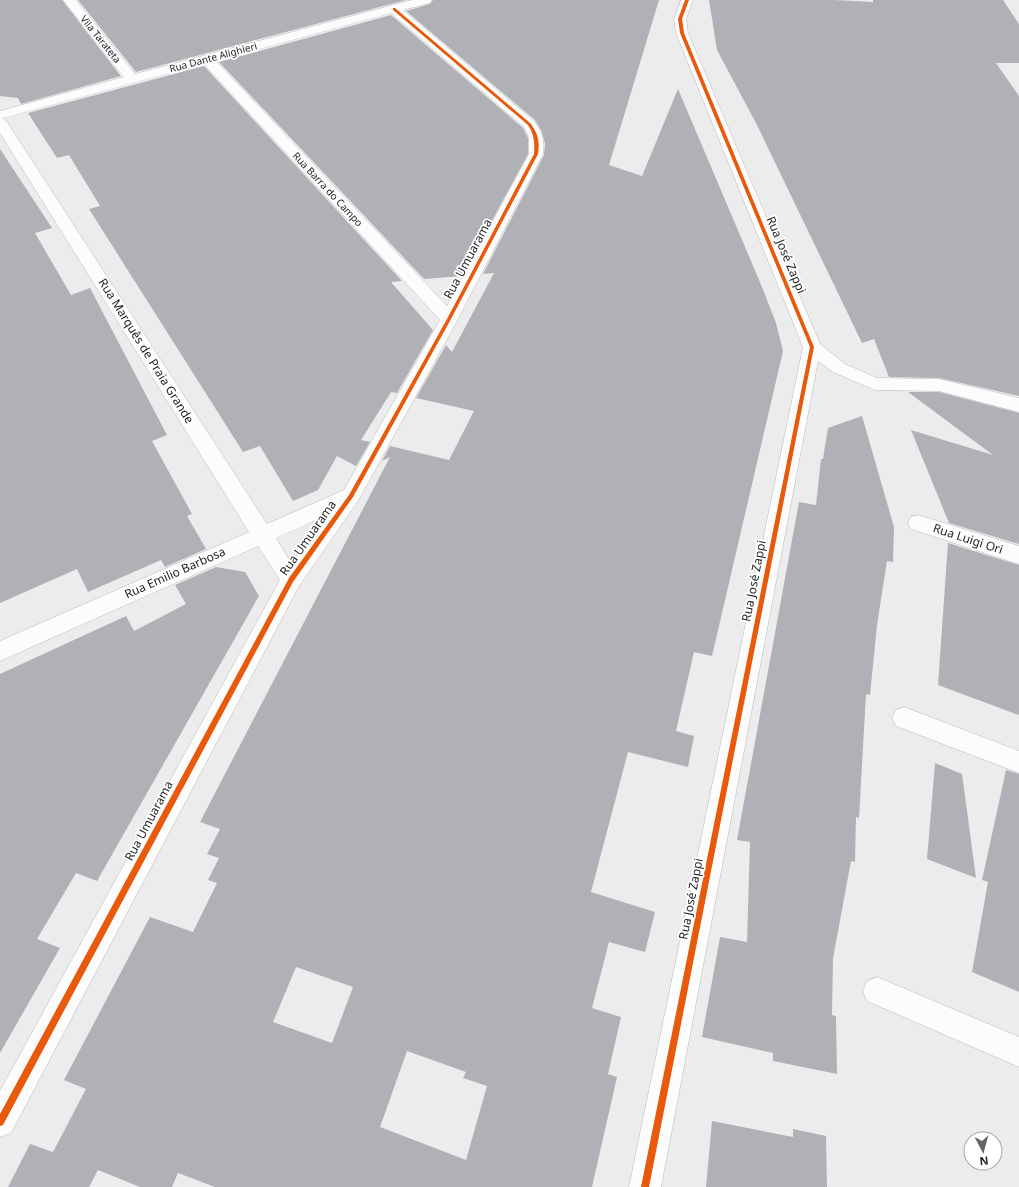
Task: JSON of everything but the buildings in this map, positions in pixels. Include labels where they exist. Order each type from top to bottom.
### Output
[{"type":"street","name":"Vila Tarateta","points":[[69,0],[132,79]]},
{"type":"street","name":"Rua Dante Alighieri","points":[[0,114],[426,0]]},
{"type":"street","name":"Rua José Zappi","points":[[645,1187],[812,347],[682,33],[680,19],[687,0]]},
{"type":"street","name":"Rua Umuarama","points":[[0,1122],[291,580],[351,496],[449,319],[536,154],[538,142],[536,133],[529,124],[394,9]]},
{"type":"street","name":"Rua Barra do Campo","points":[[207,59],[449,319]]},
{"type":"street","name":"Rua Marquês de Praia Grande","points":[[0,122],[291,580]]},
{"type":"street","points":[[812,347],[839,368],[874,384],[939,385],[1019,405]]},
{"type":"street","name":"Rua Emilio Barbosa","points":[[0,651],[351,496]]},
{"type":"street","name":"Rua Luigi Ori","points":[[918,523],[1019,555]]},
{"type":"street","points":[[904,718],[1019,762]]},
{"type":"street","points":[[877,991],[1019,1052]]},
{"type":"cycle path","points":[[645,1187],[812,347],[682,33],[680,19],[687,0]]},
{"type":"cycle path","points":[[0,1122],[291,580],[351,496],[449,319],[536,154],[536,138],[534,131],[529,124],[394,9]]}]
